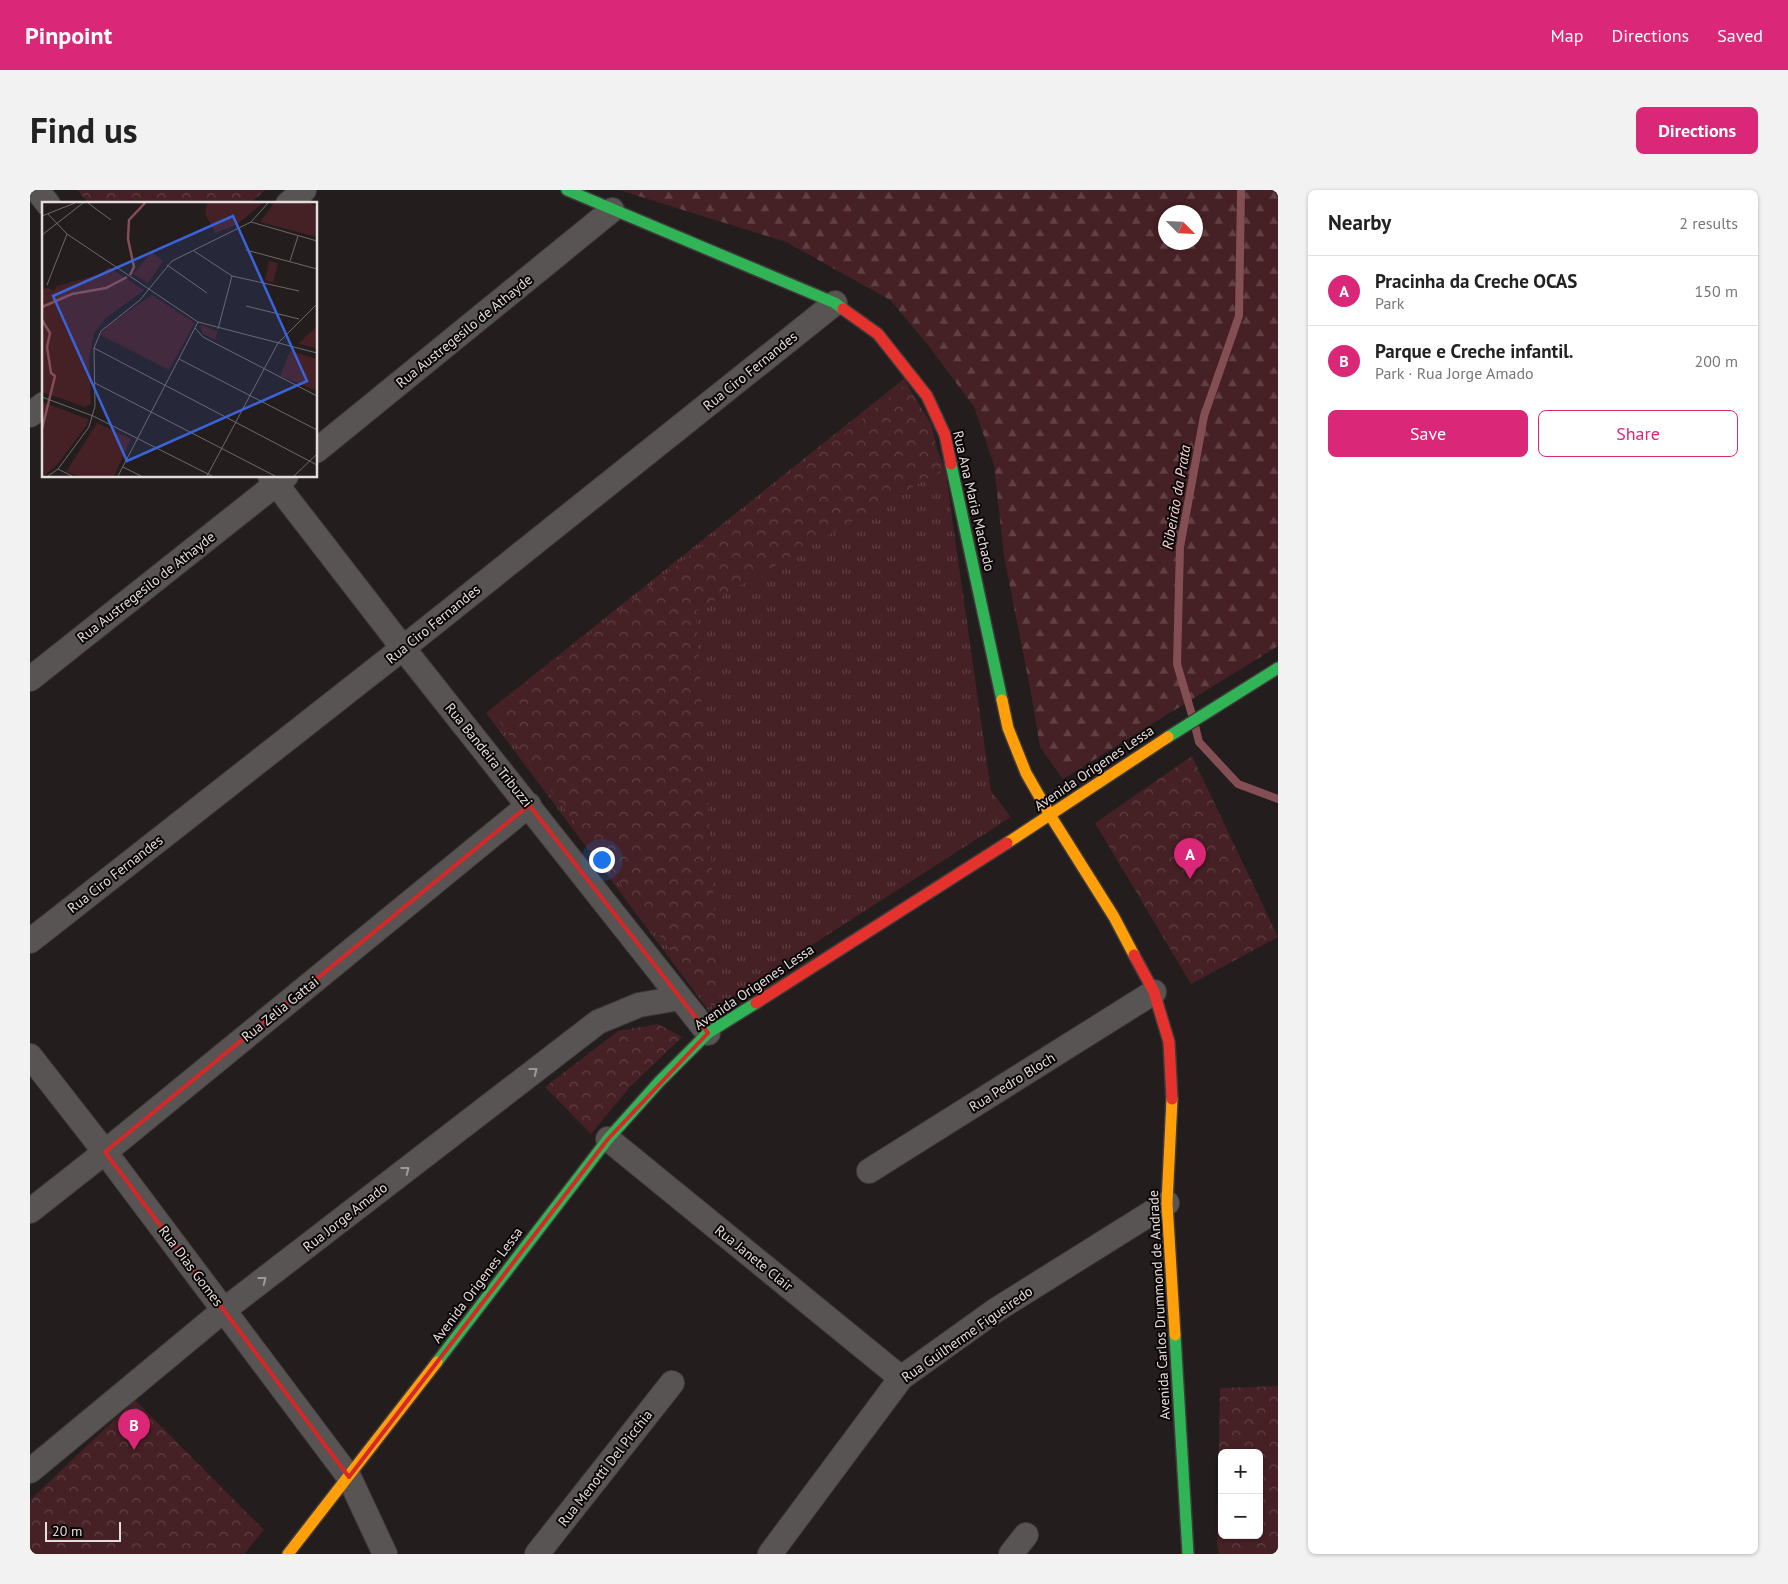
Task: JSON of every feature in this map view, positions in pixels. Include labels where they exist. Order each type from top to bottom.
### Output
[{"type":"street","points":[[37,190],[46,202]]},
{"type":"street","points":[[290,202],[304,190]]},
{"type":"street","name":"Rua Ana Maria Machado","points":[[567,190],[835,303],[878,334],[927,396],[945,435],[1008,728],[1026,773],[1050,815]]},
{"type":"street","name":"Rua Austregesilo de Athayde","points":[[318,450],[612,210]]},
{"type":"street","name":"Rua Ciro Fernandes","points":[[30,942],[403,648],[835,303]]},
{"type":"street","points":[[30,415],[42,406]]},
{"type":"street","name":"Rua Austregesilo de Athayde","points":[[30,679],[277,479]]},
{"type":"street","name":"Rua Bandeira Tribuzzi","points":[[277,479],[403,648],[708,1033]]},
{"type":"street","name":"Avenida Origenes Lessa","points":[[288,1554],[608,1138],[659,1082],[708,1033],[1278,668]]},
{"type":"street","name":"Rua Zelia Gattai","points":[[30,1211],[105,1152],[529,805]]},
{"type":"street","name":"Avenida Carlos Drummond de Andrade","points":[[1050,815],[1114,917],[1154,992],[1169,1042],[1172,1089],[1167,1203],[1188,1554]]},
{"type":"street","name":"Rua Pedro Bloch","points":[[869,1171],[1154,992]]},
{"type":"street","name":"Rua Jorge Amado","points":[[30,1470],[224,1310],[598,1022],[639,1004],[680,998]]},
{"type":"street","name":"Rua Dias Gomes","points":[[30,1056],[105,1152],[349,1477],[385,1554]]},
{"type":"street","name":"Rua Janete Clair","points":[[608,1138],[901,1378]]},
{"type":"street","name":"Rua Guilherme Figueiredo","points":[[770,1554],[901,1378],[996,1310],[1167,1203]]},
{"type":"street","name":"Rua Menotti Del Picchia","points":[[537,1554],[672,1383]]},
{"type":"street","points":[[1011,1554],[1026,1535]]},
{"type":"highlighted area","points":[[529,805],[708,1033],[608,1139],[349,1477],[105,1152]]},
{"type":"green space","points":[[77,190],[265,190],[251,202],[87,202]]},
{"type":"green space","points":[[619,190],[1278,190],[1278,646],[1063,779],[1040,747],[1004,556],[994,465],[974,407],[928,345],[890,300],[786,242]]},
{"type":"green space","points":[[905,378],[945,468],[991,791],[1011,817],[709,1011],[486,713]]},
{"type":"green space","points":[[906,384],[931,423],[942,470],[696,611],[720,1000],[713,1007],[492,712]]},
{"type":"green space","points":[[1192,756],[1278,937],[1191,984],[1095,823]]},
{"type":"green space","points":[[658,1024],[682,1037],[630,1087],[591,1134],[545,1087],[618,1031]]},
{"type":"green space","points":[[1278,1386],[1278,1554],[1219,1554],[1217,1545],[1218,1493],[1218,1539],[1263,1539],[1263,1449],[1219,1449],[1220,1388]]},
{"type":"green space","points":[[135,1400],[264,1530],[244,1554],[30,1554],[30,1500]]},
{"type":"waterway","name":"Ribeirão da Prata","points":[[1192,715],[1177,664],[1180,547],[1204,416],[1239,316],[1241,190]]},
{"type":"waterway","name":"Ribeirão da Prata","points":[[1195,726],[1199,742],[1238,784],[1278,799]]},
{"type":"traffic: fast","points":[[567,190],[835,303],[843,309]]},
{"type":"traffic: fast","points":[[951,464],[1002,700]]},
{"type":"traffic: fast","points":[[1168,737],[1278,668]]},
{"type":"traffic: fast","points":[[437,1362],[608,1139],[659,1082],[708,1033],[756,1003]]},
{"type":"traffic: fast","points":[[1175,1335],[1188,1554]]},
{"type":"traffic: slow","points":[[1002,700],[1008,728],[1026,773],[1114,917],[1134,955]]},
{"type":"traffic: slow","points":[[1007,843],[1168,737]]},
{"type":"traffic: slow","points":[[1172,1099],[1167,1203],[1175,1335]]},
{"type":"traffic: slow","points":[[288,1554],[437,1362]]},
{"type":"traffic: jam","points":[[843,309],[878,334],[927,396],[945,435],[951,464]]},
{"type":"traffic: jam","points":[[756,1003],[1007,843]]},
{"type":"traffic: jam","points":[[1134,955],[1154,992],[1169,1042],[1172,1099]]},
{"type":"place","name":"Pracinha da Creche OCAS","points":[[1190,879]]},
{"type":"place","name":"Parque e Creche infantil.","points":[[134,1450]]}]
